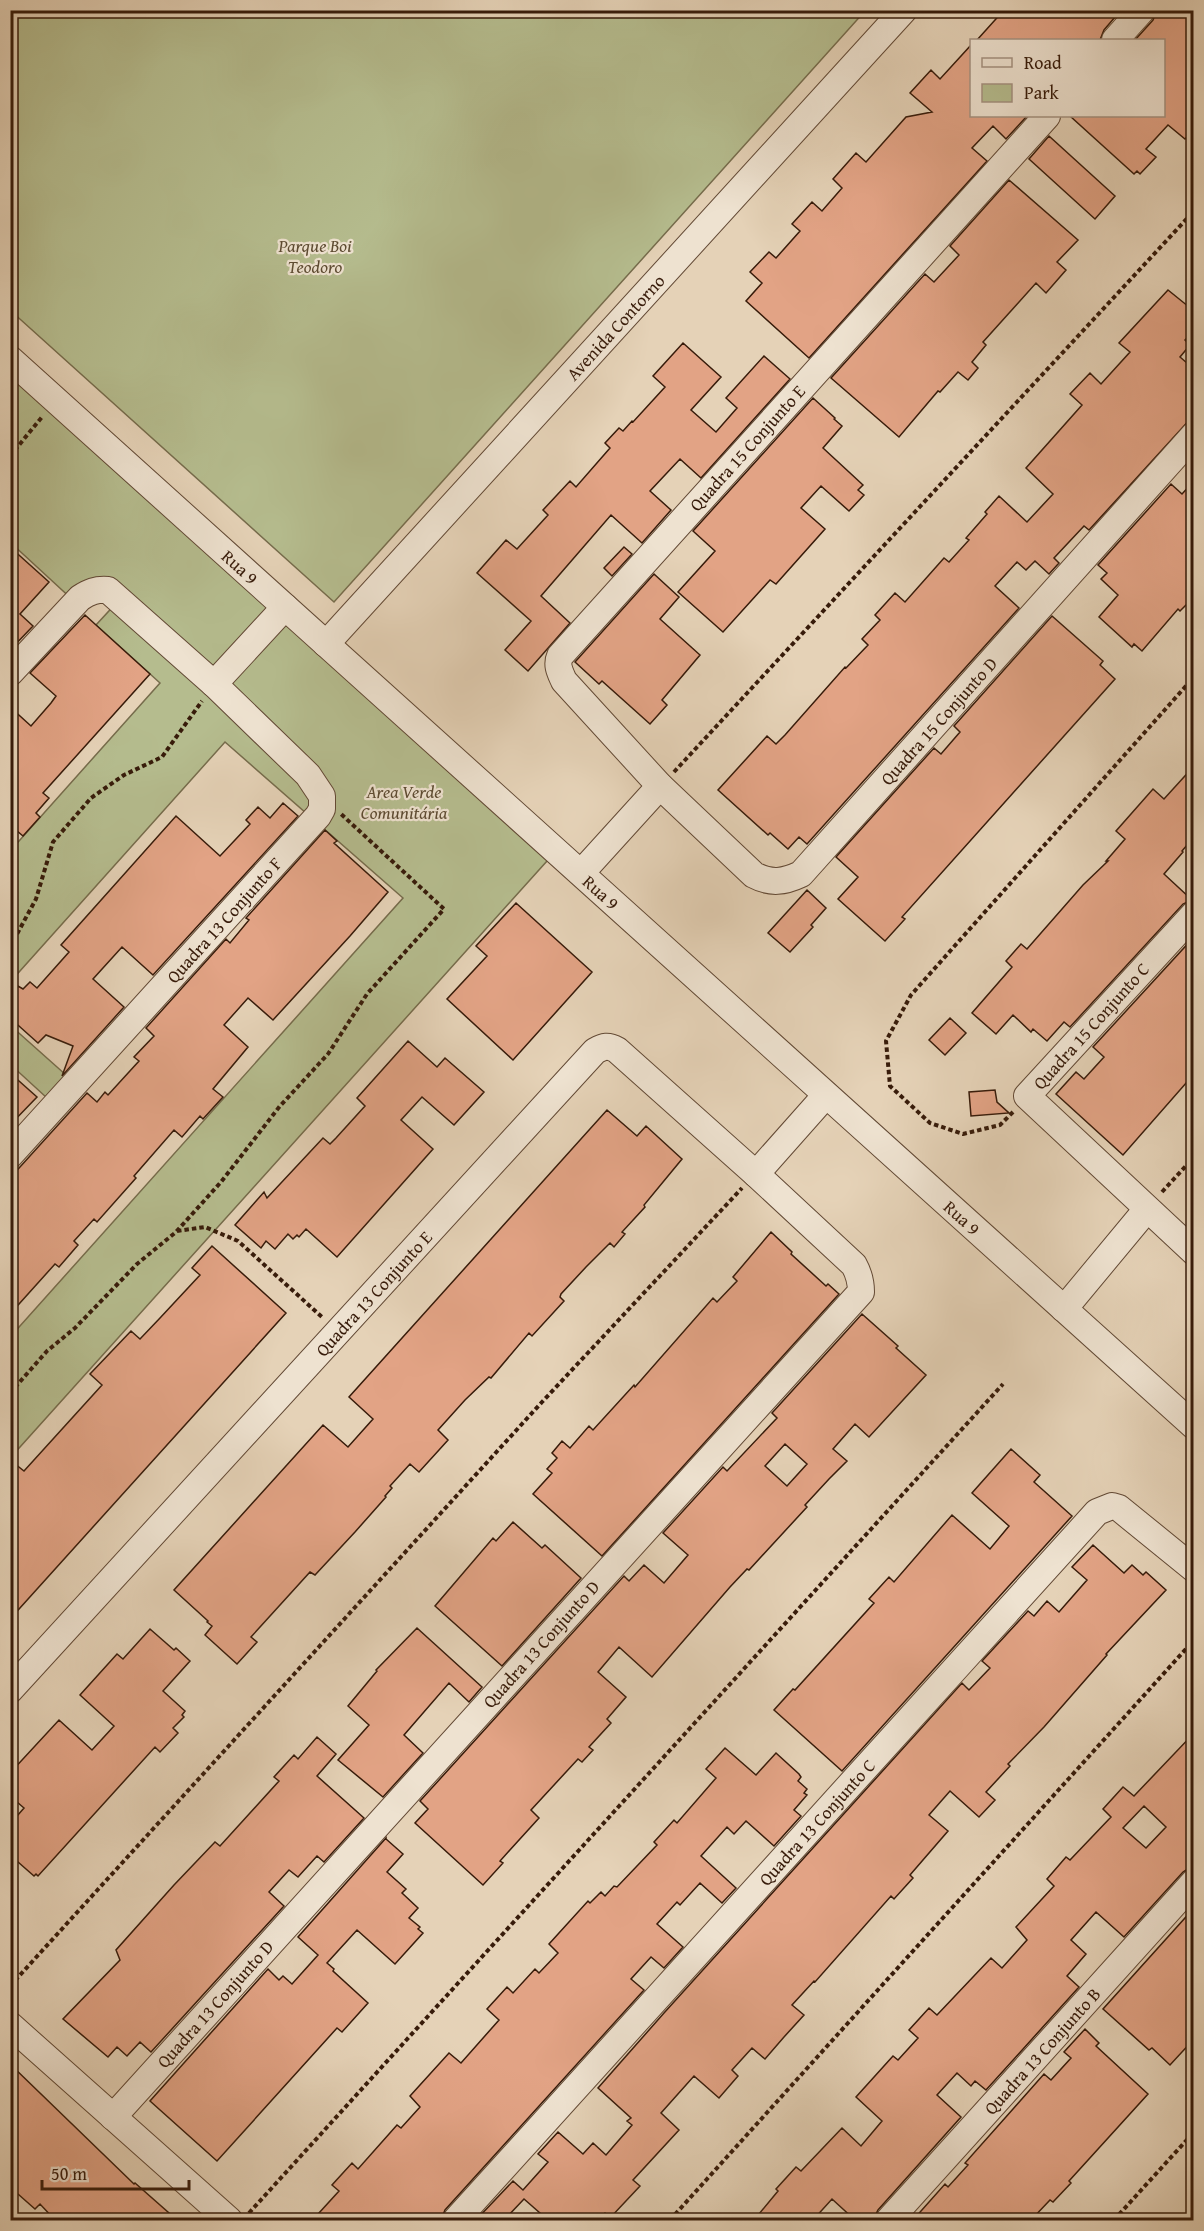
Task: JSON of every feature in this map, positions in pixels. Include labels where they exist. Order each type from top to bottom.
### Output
[{"type":"street","name":"Avenida Contorno","points":[[326,644],[904,10]]},
{"type":"street","points":[[1115,39],[1142,10]]},
{"type":"street","name":"Quadra 15 Conjunto E","points":[[660,786],[564,681],[558,661],[1046,117]]},
{"type":"street","name":"Rua 9","points":[[10,359],[1194,1426]]},
{"type":"street","name":"Quadra 15 Conjunto D","points":[[660,786],[754,875],[778,882],[801,874],[1194,435]]},
{"type":"street","points":[[10,673],[70,606],[89,592],[108,590],[214,684],[308,775],[322,796]]},
{"type":"street","points":[[214,684],[285,607]]},
{"type":"street","points":[[581,873],[660,786]]},
{"type":"street","name":"Quadra 13 Conjunto F","points":[[10,1155],[318,816],[322,809],[322,796]]},
{"type":"street","name":"Quadra 15 Conjunto C","points":[[1194,914],[1028,1096],[1194,1252]]},
{"type":"street","name":"Quadra 13 Conjunto E","points":[[10,1690],[595,1051],[604,1046],[617,1050],[756,1174]]},
{"type":"street","points":[[756,1174],[826,1095]]},
{"type":"street","name":"Quadra 13 Conjunto D","points":[[113,2117],[861,1292],[861,1282],[854,1264],[756,1174]]},
{"type":"street","points":[[1064,1309],[1148,1209]]},
{"type":"street","name":"Quadra 13 Conjunto C","points":[[456,2220],[1097,1512],[1112,1506],[1119,1508],[1194,1569]]},
{"type":"street","name":"Quadra 13 Conjunto B","points":[[889,2220],[1194,1882]]},
{"type":"street","points":[[10,2025],[229,2220]]},
{"type":"path","points":[[660,786],[1194,211]]},
{"type":"path","points":[[10,456],[56,400]]},
{"type":"path","points":[[1028,1096],[1000,1125],[963,1134],[930,1123],[890,1086],[886,1041],[911,995],[1194,677]]},
{"type":"path","points":[[10,947],[36,899],[53,842],[91,798],[124,775],[162,758],[214,684]]},
{"type":"path","points":[[10,1393],[47,1351],[75,1328],[136,1264],[176,1232],[221,1182],[280,1106],[328,1054],[367,994],[444,909],[322,796]]},
{"type":"path","points":[[1148,1209],[1194,1157]]},
{"type":"path","points":[[10,1986],[542,1402],[756,1174]]},
{"type":"path","points":[[176,1232],[205,1227],[238,1241],[338,1332]]},
{"type":"path","points":[[242,2220],[1003,1384]]},
{"type":"path","points":[[670,2220],[1194,1640]]},
{"type":"path","points":[[1114,2220],[1194,2132]]},
{"type":"green space","name":"Parque Boi Teodoro","points":[[11,10],[865,11],[334,602],[11,311]]},
{"type":"green space","name":"Area Verde Comunitária","points":[[11,359],[556,851],[11,1457],[11,1336],[403,898],[225,742],[11,981],[11,850],[160,683],[96,625],[119,600],[75,602],[11,543]]},
{"type":"green space","points":[[11,1026],[66,1075],[47,1098],[11,1065]]},
{"type":"building","points":[[1004,10],[1121,10],[1104,30],[1100,39],[978,39]]},
{"type":"building","points":[[1157,10],[1194,10],[1194,130],[1185,139],[1168,125],[1146,149],[1156,157],[1140,174],[1137,171],[1134,174],[1071,117],[1165,117],[1165,39],[1136,39],[1153,20]]},
{"type":"building","points":[[970,46],[970,117],[1026,117],[1006,139],[993,126],[972,148],[987,161],[809,358],[746,301],[762,283],[750,272],[769,252],[776,258],[800,231],[792,224],[812,202],[822,211],[842,188],[833,179],[856,153],[866,162],[906,117],[932,112],[910,93],[931,70],[940,79]]},
{"type":"building","points":[[1049,136],[1115,196],[1095,219],[1029,159]]},
{"type":"building","points":[[1009,180],[1078,240],[1057,262],[1066,270],[1046,293],[1036,283],[983,342],[986,345],[972,362],[978,368],[968,380],[958,372],[940,392],[938,391],[899,437],[831,378],[925,274],[934,282],[959,255],[950,246]]},
{"type":"building","points":[[1168,290],[1194,311],[1194,331],[1185,340],[1190,345],[1180,357],[1194,369],[1194,415],[1089,530],[1084,526],[1054,558],[1059,563],[1049,574],[1035,561],[1026,570],[1017,562],[995,586],[1019,608],[807,844],[799,837],[788,849],[770,833],[768,835],[718,790],[767,736],[776,744],[785,735],[845,667],[868,645],[862,639],[880,620],[875,615],[895,593],[905,602],[944,558],[949,562],[969,540],[966,538],[999,496],[1027,522],[1053,494],[1026,468],[1082,405],[1070,394],[1090,373],[1101,384],[1130,352],[1119,343]]},
{"type":"building","points":[[683,343],[721,377],[691,410],[716,432],[737,408],[726,398],[764,356],[790,379],[701,478],[680,459],[650,491],[671,510],[642,543],[611,515],[541,596],[570,623],[528,671],[505,650],[531,621],[477,573],[506,540],[517,549],[548,515],[543,510],[570,481],[576,487],[610,448],[605,443],[619,428],[623,431],[633,422],[665,387],[653,376]]},
{"type":"building","points":[[813,398],[842,426],[823,448],[863,485],[858,490],[864,495],[849,511],[821,486],[801,508],[825,529],[776,584],[770,580],[723,632],[678,592],[715,551],[693,531]]},
{"type":"building","points":[[1194,481],[1194,597],[1180,611],[1178,609],[1142,651],[1134,644],[1132,647],[1099,617],[1118,595],[1101,579],[1107,573],[1098,565],[1171,484],[1182,494]]},
{"type":"building","points":[[10,547],[49,582],[20,614],[33,626],[10,650]]},
{"type":"building","points":[[624,547],[632,554],[612,576],[604,568]]},
{"type":"building","points":[[654,574],[679,597],[660,619],[700,655],[662,700],[667,705],[650,724],[602,681],[599,684],[575,662]]},
{"type":"building","points":[[85,615],[150,674],[43,793],[49,798],[36,813],[40,817],[23,836],[10,825],[10,707],[31,726],[51,703],[56,696],[30,673]]},
{"type":"building","points":[[1052,616],[1103,661],[1100,665],[1115,679],[902,917],[905,919],[885,941],[838,899],[858,877],[836,857],[934,748],[941,754],[960,732],[954,726]]},
{"type":"building","points":[[1194,766],[1194,837],[1164,874],[1192,900],[1183,904],[1070,1027],[1064,1022],[1047,1041],[1033,1029],[1031,1032],[1013,1015],[996,1034],[972,1013],[1012,967],[1006,961],[1021,944],[1027,949],[1083,885],[1108,861],[1106,861],[1125,839],[1116,831],[1153,789],[1164,799]]},
{"type":"building","points":[[283,803],[298,816],[153,975],[122,947],[93,979],[124,1007],[62,1076],[73,1046],[46,1035],[38,1043],[10,1018],[10,999],[18,986],[23,989],[30,982],[37,988],[69,952],[61,945],[176,816],[220,856],[250,824],[246,820],[258,807],[270,818]]},
{"type":"building","points":[[325,830],[337,841],[334,843],[388,892],[273,1020],[248,998],[224,1025],[248,1047],[213,1089],[223,1097],[203,1119],[200,1116],[182,1137],[174,1130],[97,1222],[94,1219],[74,1241],[78,1245],[59,1267],[55,1264],[10,1314],[10,1178],[87,1093],[97,1102],[105,1092],[108,1095],[139,1061],[134,1057],[154,1036],[146,1028],[226,939],[230,943],[249,920],[246,918]]},
{"type":"building","points":[[807,890],[826,908],[811,925],[813,927],[790,952],[768,933]]},
{"type":"building","points":[[516,903],[592,972],[513,1060],[447,999],[487,956],[476,946]]},
{"type":"building","points":[[1194,937],[1194,1074],[1123,1155],[1056,1094],[1076,1072],[1084,1079],[1104,1057],[1093,1047]]},
{"type":"building","points":[[950,1018],[966,1033],[945,1055],[929,1040]]},
{"type":"building","points":[[408,1041],[437,1067],[445,1058],[484,1092],[454,1125],[422,1097],[401,1120],[433,1149],[337,1257],[306,1229],[299,1237],[297,1235],[293,1239],[288,1234],[275,1249],[266,1241],[261,1248],[235,1225],[264,1192],[267,1198],[323,1138],[330,1144],[336,1138],[365,1106],[357,1098]]},
{"type":"building","points":[[10,1073],[37,1097],[10,1125]]},
{"type":"building","points":[[995,1090],[997,1102],[1009,1113],[971,1116],[969,1092]]},
{"type":"building","points":[[607,1110],[637,1136],[646,1126],[682,1159],[644,1205],[645,1207],[622,1232],[625,1234],[614,1247],[610,1243],[586,1267],[561,1294],[560,1297],[564,1301],[532,1336],[529,1333],[491,1378],[489,1377],[465,1400],[438,1430],[448,1440],[419,1472],[410,1464],[390,1486],[392,1488],[386,1497],[355,1532],[315,1575],[310,1572],[251,1637],[257,1642],[237,1664],[205,1635],[212,1626],[208,1621],[174,1590],[323,1425],[348,1447],[373,1419],[349,1397]]},
{"type":"building","points":[[771,1232],[826,1286],[828,1284],[839,1294],[602,1556],[533,1494],[552,1473],[547,1469],[557,1458],[552,1453],[562,1441],[570,1448],[589,1426],[593,1430],[634,1385],[635,1387],[713,1298],[717,1302],[737,1281],[733,1277]]},
{"type":"building","points":[[212,1246],[286,1313],[10,1619],[10,1460],[24,1471],[102,1385],[90,1374],[131,1331],[140,1339],[200,1275],[192,1268]]},
{"type":"building","points":[[862,1314],[926,1375],[869,1437],[855,1424],[833,1449],[847,1461],[805,1505],[807,1507],[749,1570],[747,1569],[730,1587],[652,1677],[619,1647],[598,1672],[626,1697],[607,1719],[611,1723],[589,1747],[593,1750],[582,1762],[578,1759],[531,1810],[539,1818],[500,1861],[503,1863],[483,1885],[415,1823],[428,1809],[420,1801],[624,1576],[629,1581],[644,1565],[664,1583],[688,1555],[663,1533],[723,1467],[727,1471],[777,1418],[772,1413]],"holes":[[[785,1444],[807,1464],[787,1486],[765,1466]]]},
{"type":"building","points":[[1011,1449],[1040,1475],[1034,1482],[1072,1516],[842,1771],[774,1710],[874,1603],[869,1599],[889,1577],[894,1582],[952,1515],[990,1549],[1009,1526],[972,1493]]},
{"type":"building","points":[[513,1522],[542,1548],[545,1545],[581,1578],[502,1666],[435,1606],[493,1538],[496,1541]]},
{"type":"building","points":[[1093,1545],[1124,1573],[1132,1565],[1143,1575],[1146,1572],[1166,1590],[1008,1764],[1010,1766],[986,1792],[995,1800],[979,1817],[950,1791],[929,1815],[948,1831],[910,1875],[913,1878],[894,1899],[891,1896],[792,2005],[804,2015],[765,2059],[752,2048],[732,2070],[738,2076],[719,2098],[694,2076],[661,2113],[679,2130],[633,2180],[640,2186],[610,2218],[605,2213],[599,2220],[548,2220],[524,2199],[504,2220],[476,2220],[513,2181],[523,2190],[548,2162],[538,2154],[558,2132],[583,2154],[593,2143],[606,2155],[632,2125],[627,2121],[631,2118],[598,2088],[962,1683],[969,1690],[990,1668],[982,1661],[1028,1611],[1034,1616],[1047,1601],[1059,1612],[1087,1580],[1072,1567]]},
{"type":"building","points":[[417,1628],[482,1687],[469,1702],[449,1683],[404,1735],[423,1753],[383,1797],[338,1760],[369,1725],[348,1706],[376,1670]]},
{"type":"building","points":[[150,1629],[190,1661],[163,1691],[185,1711],[182,1715],[184,1717],[173,1728],[178,1733],[160,1752],[155,1747],[38,1876],[36,1874],[34,1876],[10,1855],[10,1824],[24,1808],[10,1796],[10,1773],[59,1720],[92,1750],[114,1726],[80,1695],[117,1654],[123,1659]]},
{"type":"building","points":[[1194,1733],[1194,1865],[1183,1872],[1124,1937],[1096,1912],[1071,1940],[1086,1954],[1067,1976],[1079,1987],[986,2090],[975,2081],[971,2086],[957,2073],[937,2095],[961,2117],[878,2210],[873,2220],[855,2220],[832,2199],[813,2220],[754,2220],[778,2191],[776,2189],[796,2167],[801,2171],[842,2128],[861,2146],[882,2121],[856,2097],[893,2056],[898,2060],[918,2038],[909,2030],[929,2008],[937,2015],[991,1958],[1002,1968],[1027,1940],[1016,1927],[1054,1886],[1047,1879],[1066,1857],[1070,1860],[1111,1817],[1103,1809],[1123,1787],[1134,1796]],"holes":[[[1144,1806],[1166,1827],[1146,1848],[1123,1828]]]},
{"type":"building","points":[[317,1737],[336,1754],[317,1776],[364,1818],[324,1862],[317,1856],[298,1877],[289,1870],[269,1892],[284,1906],[151,2052],[140,2042],[127,2056],[117,2047],[108,2057],[63,2019],[120,1960],[116,1950],[174,1885],[215,1842],[220,1846],[279,1781],[274,1777],[294,1755],[298,1759]]},
{"type":"building","points":[[725,1748],[756,1775],[776,1753],[799,1774],[801,1777],[798,1781],[807,1789],[804,1793],[807,1795],[794,1810],[801,1816],[774,1846],[746,1821],[734,1834],[727,1827],[701,1856],[736,1888],[722,1903],[700,1883],[680,1905],[677,1902],[657,1924],[683,1947],[664,1968],[651,1957],[631,1979],[644,1990],[445,2210],[441,2220],[327,2220],[319,2213],[339,2191],[332,2185],[352,2163],[358,2169],[397,2125],[401,2128],[420,2107],[410,2096],[449,2053],[461,2063],[499,2020],[487,2009],[507,1987],[513,1993],[535,1969],[539,1973],[558,1953],[549,1944],[588,1901],[590,1903],[601,1892],[605,1896],[614,1886],[617,1887],[657,1845],[654,1842],[674,1820],[677,1823],[716,1778],[706,1769]]},
{"type":"building","points":[[386,1838],[403,1854],[387,1872],[406,1889],[402,1893],[418,1908],[409,1918],[420,1927],[418,1929],[423,1933],[395,1964],[357,1930],[327,1963],[368,2003],[342,2032],[337,2028],[217,2161],[150,2101],[268,1969],[279,1980],[283,1976],[292,1984],[318,1955],[298,1937]]},
{"type":"building","points":[[1194,1908],[1194,2039],[1170,2065],[1152,2048],[1149,2050],[1103,2009]]},
{"type":"building","points":[[1085,2029],[1099,2043],[1096,2046],[1148,2094],[1069,2181],[1071,2183],[1031,2220],[913,2220],[945,2184],[948,2187],[968,2165],[965,2163],[1044,2074],[1051,2080],[1071,2058],[1064,2052]]},
{"type":"building","points":[[10,2064],[134,2184],[177,2220],[55,2220],[40,2204],[35,2209],[10,2187]]}]
